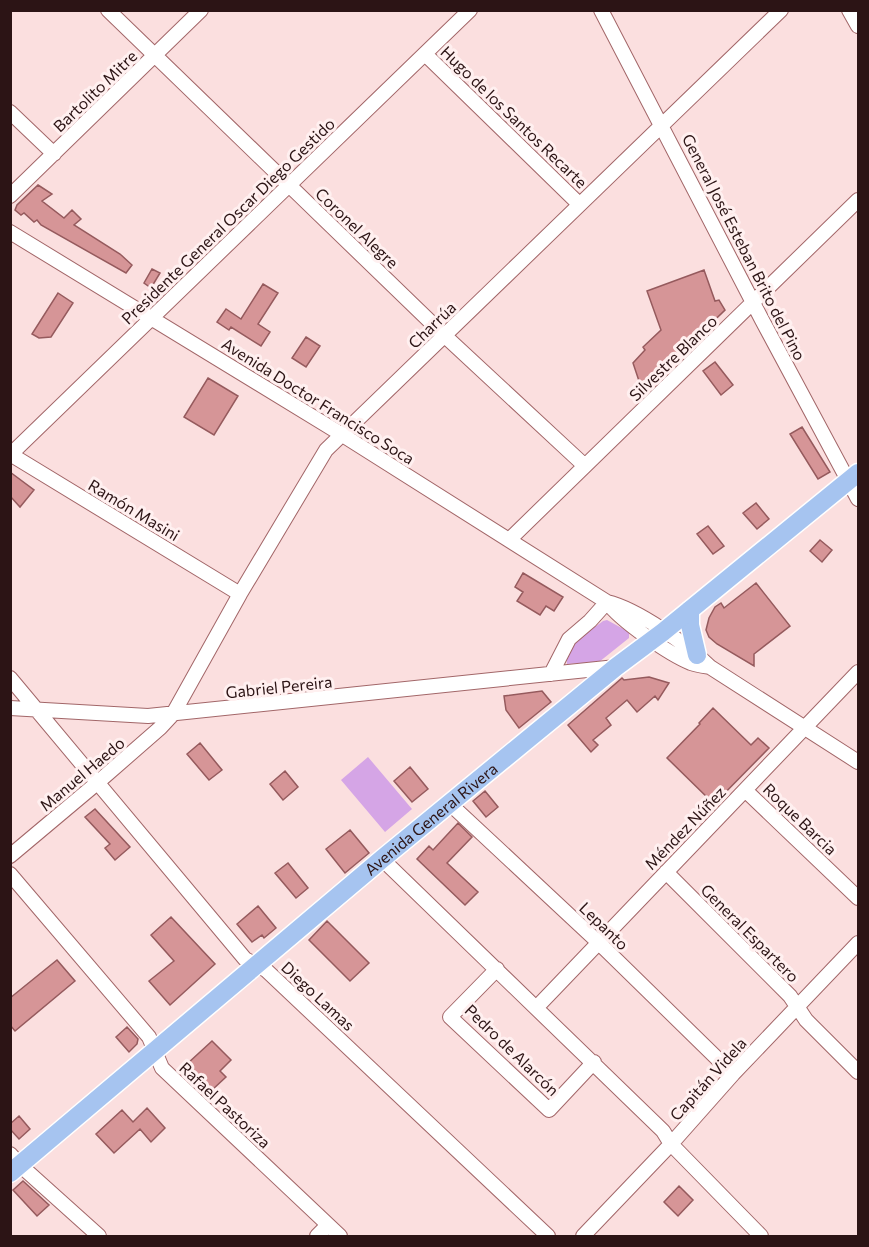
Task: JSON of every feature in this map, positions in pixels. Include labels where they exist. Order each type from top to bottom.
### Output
[{"type":"main road","name":"Avenida General Rivera","points":[[14,1164],[258,965],[449,803],[853,477]]},
{"type":"main road","points":[[690,610],[690,625],[704,661]]},
{"type":"street","name":"Coronel Alegre","points":[[108,10],[445,336],[585,466]]},
{"type":"street","name":"Bartolito Mitre","points":[[10,195],[201,10]]},
{"type":"street","name":"Presidente General Oscar Diego Gestido","points":[[11,455],[470,10]]},
{"type":"street","name":"General José Esteban Brito del Pino","points":[[601,10],[754,303],[853,477],[858,499]]},
{"type":"street","name":"Charrúa","points":[[172,714],[326,450],[781,10]]},
{"type":"street","points":[[849,10],[858,26]]},
{"type":"street","name":"Hugo de los Santos Recarte","points":[[425,54],[579,204]]},
{"type":"street","points":[[10,112],[54,154]]},
{"type":"street","name":"Silvestre Blanco","points":[[510,539],[858,200]]},
{"type":"street","name":"Avenida Doctor Francisco Soca","points":[[10,232],[341,434],[607,602],[621,605],[658,636],[704,661],[858,762]]},
{"type":"street","name":"Ramón Masini","points":[[11,455],[240,594]]},
{"type":"street","points":[[551,674],[569,639],[607,602]]},
{"type":"street","name":"Gabriel Pereira","points":[[10,708],[148,716],[616,667]]},
{"type":"street","name":"Méndez Núñez","points":[[537,1007],[858,672]]},
{"type":"street","name":"Diego Lamas","points":[[10,678],[245,960],[267,970],[548,1236]]},
{"type":"street","name":"Manuel Haedo","points":[[10,856],[160,728],[172,714]]},
{"type":"street","name":"Roque Barcia","points":[[745,790],[858,898]]},
{"type":"street","name":"Lepanto","points":[[449,803],[598,942],[733,1074]]},
{"type":"street","points":[[382,859],[594,1062],[663,1131],[671,1144],[761,1236]]},
{"type":"street","name":"General Espartero","points":[[666,872],[790,996],[806,1020],[858,1072]]},
{"type":"street","name":"Rafael Pastoriza","points":[[10,874],[149,1037],[162,1068],[340,1236]]},
{"type":"street","name":"Capitán Videla","points":[[583,1236],[858,943]]},
{"type":"street","name":"Pedro de Alarcón","points":[[497,969],[450,1017],[549,1110],[594,1062]]},
{"type":"street","points":[[14,1164],[99,1236]]},
{"type":"street","points":[[317,1236],[328,1225]]},
{"type":"shaded area","points":[[607,620],[629,632],[629,638],[599,662],[567,664],[569,650],[573,645]]},
{"type":"shaded area","points":[[368,757],[412,809],[385,832],[341,780]]},
{"type":"building","points":[[38,185],[52,194],[42,201],[64,218],[72,210],[81,219],[74,225],[120,254],[132,265],[126,273],[41,225],[37,220],[34,222],[24,213],[21,215],[15,210],[17,205]]},
{"type":"building","points":[[152,269],[160,273],[151,288],[144,283]]},
{"type":"building","points":[[704,270],[715,301],[719,300],[725,310],[642,390],[633,363],[645,350],[643,347],[661,330],[647,291]]},
{"type":"building","points":[[263,284],[278,293],[258,324],[270,332],[261,346],[231,327],[229,330],[217,322],[226,309],[241,319]]},
{"type":"building","points":[[58,293],[73,303],[51,337],[39,338],[32,334]]},
{"type":"building","points":[[306,337],[320,346],[306,367],[292,358]]},
{"type":"building","points":[[715,362],[733,385],[721,395],[703,371]]},
{"type":"building","points":[[208,378],[238,396],[214,435],[184,417]]},
{"type":"building","points":[[802,427],[830,472],[818,479],[790,434]]},
{"type":"building","points":[[10,472],[34,490],[20,507],[10,496]]},
{"type":"building","points":[[756,503],[769,519],[757,529],[743,513]]},
{"type":"building","points":[[708,526],[724,546],[713,554],[697,534]]},
{"type":"building","points":[[820,540],[832,550],[822,562],[810,551]]},
{"type":"building","points":[[523,573],[563,597],[554,611],[546,606],[540,615],[517,601],[523,592],[515,587]]},
{"type":"building","points":[[756,583],[790,626],[754,654],[754,666],[717,644],[709,637],[706,630],[715,607],[721,603],[724,608]]},
{"type":"building","points":[[649,677],[669,683],[658,700],[655,696],[637,712],[627,700],[606,718],[611,725],[593,740],[598,745],[591,752],[568,725],[622,678],[624,680]]},
{"type":"building","points":[[542,691],[551,702],[519,728],[506,710],[504,696]]},
{"type":"building","points":[[713,708],[751,745],[758,738],[769,748],[714,804],[667,758]]},
{"type":"building","points":[[200,743],[222,770],[209,780],[187,754]]},
{"type":"building","points":[[410,767],[428,789],[412,802],[394,781]]},
{"type":"building","points":[[285,771],[298,787],[283,800],[270,784]]},
{"type":"building","points":[[485,791],[498,807],[486,817],[473,801]]},
{"type":"building","points":[[95,809],[130,847],[115,860],[105,848],[110,844],[85,817]]},
{"type":"building","points":[[458,823],[472,837],[447,863],[478,892],[465,905],[417,859],[429,846],[433,850]]},
{"type":"building","points":[[350,830],[369,853],[345,873],[326,849]]},
{"type":"building","points":[[288,863],[308,888],[296,898],[275,873]]},
{"type":"building","points":[[258,906],[276,928],[264,938],[262,935],[252,942],[237,924]]},
{"type":"building","points":[[171,917],[215,964],[170,1005],[149,981],[174,961],[151,935]]},
{"type":"building","points":[[327,921],[369,963],[350,981],[309,940]]},
{"type":"building","points":[[57,960],[75,981],[15,1031],[10,1025],[10,998]]},
{"type":"building","points":[[127,1027],[138,1039],[137,1044],[129,1052],[116,1037]]},
{"type":"building","points":[[212,1041],[231,1060],[220,1071],[226,1077],[212,1090],[187,1064]]},
{"type":"building","points":[[147,1108],[165,1128],[151,1142],[140,1129],[114,1153],[96,1134],[122,1110],[133,1122]]},
{"type":"building","points":[[19,1116],[30,1129],[19,1139],[10,1129],[10,1124]]},
{"type":"building","points":[[23,1181],[49,1205],[37,1216],[13,1190]]},
{"type":"building","points":[[679,1186],[693,1200],[678,1216],[664,1202]]}]
